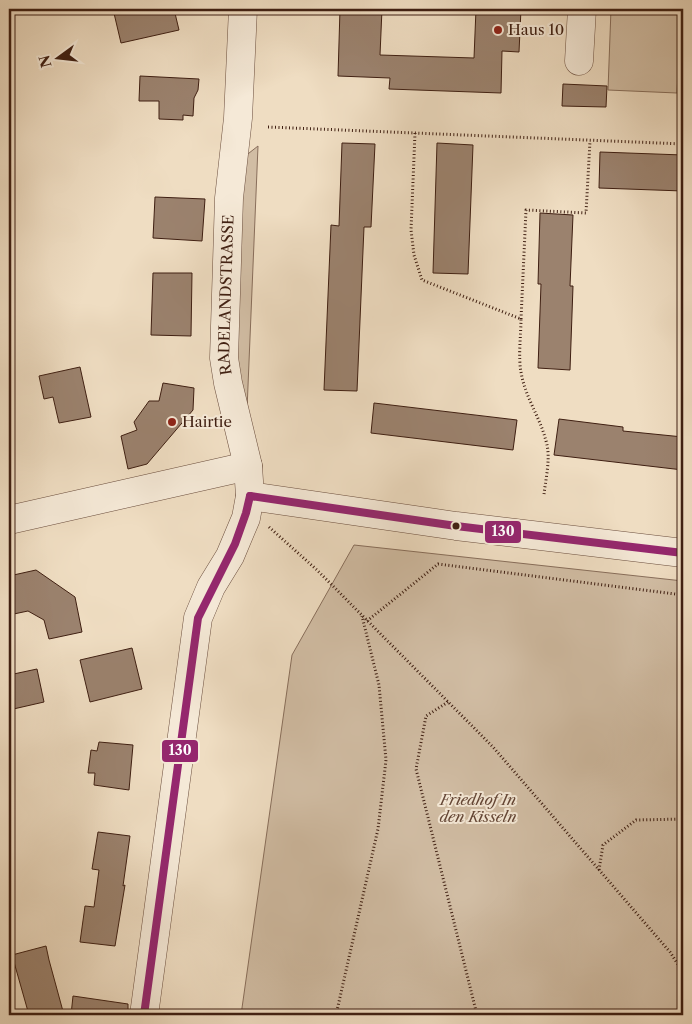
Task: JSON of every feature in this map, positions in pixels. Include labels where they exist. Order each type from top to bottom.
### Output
[{"type":"street","name":"RADELANDSTRASSE","points":[[144,1015],[198,618],[211,587],[230,556],[246,518],[250,496],[248,466],[228,383],[224,358],[229,198],[238,118],[243,9]]},
{"type":"street","points":[[579,61],[582,9]]},
{"type":"street","points":[[9,520],[248,466]]},
{"type":"street","points":[[250,496],[456,526],[683,553]]},
{"type":"path","points":[[268,127],[590,142],[683,144]]},
{"type":"path","points":[[415,133],[411,230],[414,255],[422,280],[521,319]]},
{"type":"path","points":[[544,494],[548,463],[547,443],[520,371],[526,210],[586,213],[590,142]]},
{"type":"path","points":[[269,527],[317,570],[493,747],[670,952],[683,972]]},
{"type":"path","points":[[367,621],[438,564],[683,595]]},
{"type":"path","points":[[336,1015],[378,829],[386,760],[379,685],[362,615]]},
{"type":"path","points":[[448,702],[426,716],[416,769],[477,1015]]},
{"type":"path","points":[[599,871],[603,845],[636,820],[683,819]]},
{"type":"green space","points":[[611,9],[681,9],[677,93],[608,90]]},
{"type":"green space","points":[[258,146],[247,410],[235,356],[244,157]]},
{"type":"green space","name":"Friedhof In den Kisseln","points":[[354,545],[683,581],[683,1015],[241,1015],[292,655]]},
{"type":"building","points":[[113,9],[174,9],[179,30],[121,43]]},
{"type":"building","name":"Haus 10","points":[[340,9],[382,9],[380,55],[474,58],[476,9],[521,9],[519,52],[502,51],[501,93],[389,89],[390,78],[338,76]]},
{"type":"building","points":[[140,76],[199,79],[198,90],[194,98],[193,116],[183,115],[183,120],[159,119],[159,101],[139,101]]},
{"type":"building","points":[[563,84],[607,86],[606,107],[562,106]]},
{"type":"building","points":[[342,143],[375,144],[371,227],[364,227],[357,391],[324,390],[331,225],[339,226]]},
{"type":"building","points":[[437,143],[473,145],[468,274],[433,273]]},
{"type":"building","points":[[600,152],[683,155],[683,191],[599,188]]},
{"type":"building","points":[[155,197],[205,199],[202,241],[153,238]]},
{"type":"building","points":[[540,213],[573,215],[570,286],[573,286],[570,370],[538,368],[541,284],[538,284]]},
{"type":"building","points":[[153,273],[192,273],[191,336],[151,335]]},
{"type":"building","points":[[80,367],[91,417],[59,423],[53,397],[44,399],[39,376]]},
{"type":"building","points":[[163,383],[194,388],[193,410],[147,464],[128,469],[121,436],[137,430],[134,422],[149,401],[159,401]]},
{"type":"building","points":[[374,403],[517,420],[513,450],[371,433]]},
{"type":"building","points":[[559,419],[623,427],[623,431],[683,437],[683,470],[554,455]]},
{"type":"building","points":[[36,570],[75,597],[82,632],[49,639],[44,620],[28,611],[9,615],[9,576]]},
{"type":"building","points":[[132,648],[142,689],[90,702],[80,660]]},
{"type":"building","points":[[37,669],[44,702],[9,710],[9,675]]},
{"type":"building","points":[[99,742],[133,745],[129,790],[94,785],[95,773],[88,773],[91,750],[97,751]]},
{"type":"building","points":[[98,832],[130,836],[123,886],[125,885],[115,946],[80,942],[85,906],[94,907],[99,870],[92,869]]},
{"type":"building","points":[[46,946],[64,1015],[29,1015],[12,955]]},
{"type":"building","points":[[73,996],[128,1004],[128,1015],[71,1015]]},
{"type":"transit line","name":"130","points":[[250,496],[456,526],[683,553]]},
{"type":"transit line","name":"130","points":[[144,1015],[198,618],[235,544],[250,496]]},
{"type":"place","name":"Haus 10","points":[[498,30]]},
{"type":"place","name":"Hairtie","points":[[172,422]]}]
